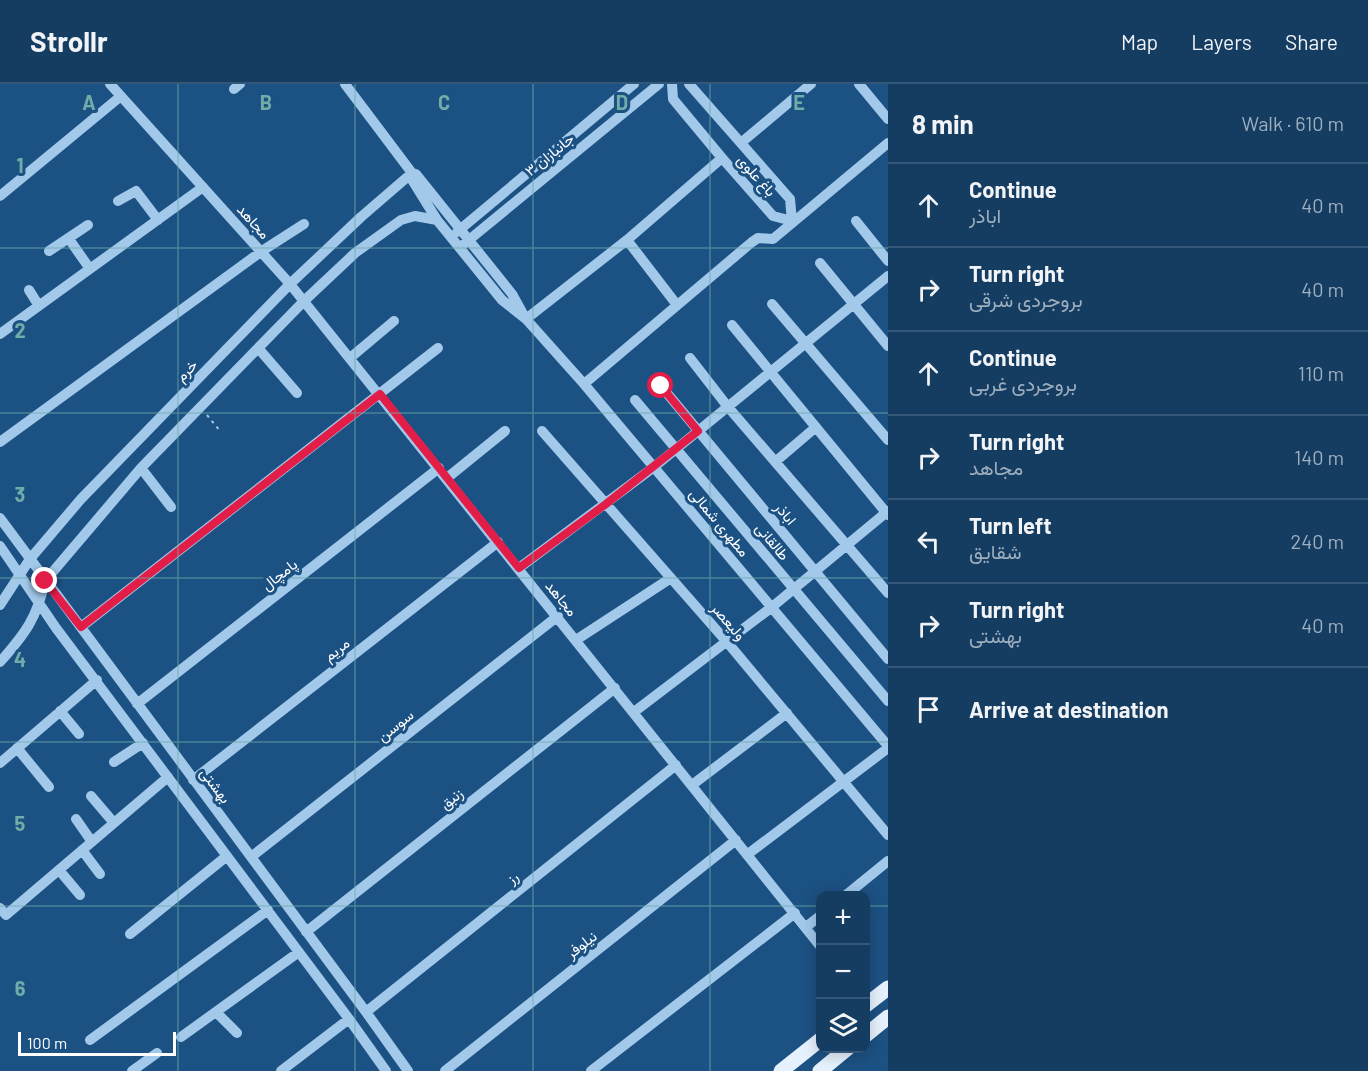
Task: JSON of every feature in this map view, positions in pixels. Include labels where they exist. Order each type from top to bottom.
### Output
[{"type":"main road","points":[[870,1001],[888,988]]},
{"type":"main road","points":[[870,1032],[888,1017]]},
{"type":"main road","points":[[791,1068],[816,1044]]},
{"type":"main road","points":[[819,1071],[842,1053]]},
{"type":"street","name":"مجاهد","points":[[110,84],[290,284],[819,945]]},
{"type":"street","points":[[345,84],[412,173]]},
{"type":"street","name":"جانبازان ۳","points":[[451,237],[634,84]]},
{"type":"street","name":"جانبازان ۳","points":[[460,249],[469,239],[658,84]]},
{"type":"street","name":"باغ علوی","points":[[672,84],[673,99],[722,158],[773,216],[792,221],[790,199],[689,84]]},
{"type":"street","points":[[742,142],[811,84]]},
{"type":"street","points":[[859,84],[888,119]]},
{"type":"street","points":[[0,196],[121,96]]},
{"type":"street","points":[[584,384],[752,242],[758,238],[773,239],[888,142]]},
{"type":"street","points":[[526,319],[627,240],[722,158]]},
{"type":"street","name":"مطهری شمالی","points":[[526,319],[512,294],[416,174],[412,173],[411,178],[437,220],[502,300],[526,319],[584,384],[888,747]]},
{"type":"street","name":"خرم","points":[[0,605],[30,559],[81,499],[290,284],[361,216],[412,173]]},
{"type":"street","points":[[0,334],[203,187]]},
{"type":"street","points":[[118,201],[136,191],[158,220]]},
{"type":"street","points":[[500,196],[508,207]]},
{"type":"street","points":[[0,662],[25,634],[40,604],[45,581],[141,468],[304,301],[355,253],[401,220],[415,216],[437,220]]},
{"type":"street","points":[[856,221],[888,261]]},
{"type":"street","points":[[0,441],[262,251],[304,224]]},
{"type":"street","points":[[49,251],[88,225]]},
{"type":"street","points":[[69,239],[90,269]]},
{"type":"street","points":[[627,240],[677,305]]},
{"type":"street","points":[[820,263],[888,346]]},
{"type":"street","points":[[519,568],[654,467],[888,276]]},
{"type":"street","points":[[28,290],[39,306]]},
{"type":"street","points":[[772,304],[888,440]]},
{"type":"street","points":[[350,358],[394,321]]},
{"type":"street","points":[[634,712],[772,607],[887,513],[732,325]]},
{"type":"street","points":[[258,348],[297,393]]},
{"type":"street","points":[[81,627],[438,348]]},
{"type":"street","points":[[690,358],[728,407],[888,593]]},
{"type":"street","name":"اباذر","points":[[661,386],[888,660]]},
{"type":"street","name":"طالقانی","points":[[635,400],[888,701]]},
{"type":"street","points":[[776,462],[816,427]]},
{"type":"street","points":[[447,478],[505,431]]},
{"type":"street","name":"ولیعصر","points":[[542,431],[727,642],[888,836]]},
{"type":"street","points":[[141,468],[171,507]]},
{"type":"street","name":"پامچال","points":[[137,704],[439,468]]},
{"type":"street","name":"بهشتی","points":[[0,518],[408,1071]]},
{"type":"street","name":"مریم","points":[[193,780],[498,542]]},
{"type":"street","points":[[0,546],[40,604],[386,1071]]},
{"type":"street","points":[[576,640],[671,578]]},
{"type":"street","name":"سوسن","points":[[251,857],[558,616]]},
{"type":"street","points":[[0,763],[97,680]]},
{"type":"street","name":"زنبق","points":[[306,932],[615,688]]},
{"type":"street","points":[[60,711],[79,734]]},
{"type":"street","points":[[692,785],[787,714]]},
{"type":"street","points":[[114,762],[143,743]]},
{"type":"street","points":[[748,854],[888,747]]},
{"type":"street","points":[[17,748],[49,787]]},
{"type":"street","name":"رز","points":[[366,1012],[676,765]]},
{"type":"street","points":[[0,908],[6,915],[168,777]]},
{"type":"street","points":[[91,796],[114,823]]},
{"type":"street","points":[[76,819],[92,842]]},
{"type":"street","name":"نیلوفر","points":[[445,1071],[736,840]]},
{"type":"street","points":[[82,850],[100,874]]},
{"type":"street","points":[[130,934],[227,856]]},
{"type":"street","points":[[851,891],[888,861]]},
{"type":"street","points":[[59,870],[80,895]]},
{"type":"street","points":[[90,1040],[268,909]]},
{"type":"street","points":[[591,1071],[795,913]]},
{"type":"street","points":[[806,927],[816,919]]},
{"type":"street","points":[[181,1037],[299,952]]},
{"type":"street","points":[[216,1012],[237,1033]]},
{"type":"street","points":[[281,1071],[349,1019]]},
{"type":"street","points":[[132,1071],[157,1053]]},
{"type":"path","points":[[201,407],[220,431]]},
{"type":"route","points":[[45,581],[81,627],[380,394],[519,568],[606,504],[698,431],[661,386]]}]
